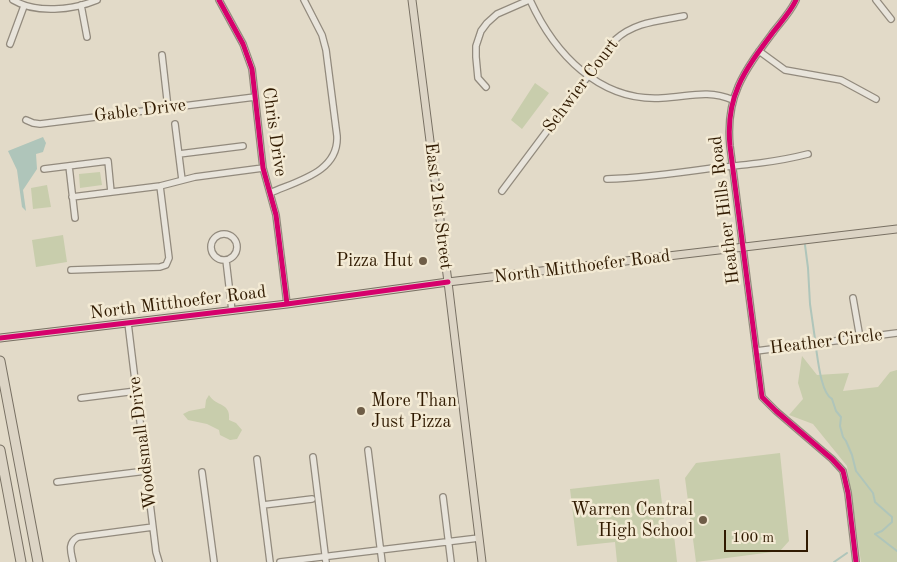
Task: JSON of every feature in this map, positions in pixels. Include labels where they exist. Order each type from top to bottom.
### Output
[{"type":"highway","points":[[0,361],[38,562]]},
{"type":"highway","points":[[0,450],[22,562]]},
{"type":"main road","name":"East 21st Street","points":[[412,0],[482,562]]},
{"type":"main road","name":"North Mitthoefer Road","points":[[0,338],[232,311],[448,282],[897,230]]},
{"type":"street","points":[[13,0],[24,6],[48,9],[81,5],[97,0]]},
{"type":"street","points":[[270,192],[320,171],[333,158],[337,146],[326,50],[304,0]]},
{"type":"street","points":[[486,87],[478,78],[476,57],[476,46],[481,32],[497,14],[530,0],[549,34],[567,57],[587,76],[612,90],[636,97],[662,98],[707,93],[733,100]]},
{"type":"street","name":"Heather Hills Road","points":[[796,0],[791,10],[744,72],[733,100],[728,132],[761,394],[767,404],[832,459],[843,471],[847,488],[856,562]]},
{"type":"street","points":[[876,0],[891,19]]},
{"type":"street","name":"Chris Drive","points":[[222,1],[252,69],[263,168],[276,215],[287,304]]},
{"type":"street","points":[[81,5],[87,37]]},
{"type":"street","points":[[10,44],[24,6]]},
{"type":"street","name":"Schwier Court","points":[[502,192],[613,41],[626,31],[645,23],[684,16]]},
{"type":"street","points":[[759,52],[785,70],[834,78],[876,99]]},
{"type":"street","points":[[162,55],[168,108]]},
{"type":"street","name":"Gable Drive","points":[[26,120],[40,124],[255,96]]},
{"type":"street","points":[[175,124],[182,180]]},
{"type":"street","points":[[179,154],[243,146]]},
{"type":"street","points":[[607,178],[630,178],[732,166],[782,160],[808,154]]},
{"type":"street","points":[[44,169],[108,161],[111,192]]},
{"type":"street","points":[[68,166],[75,218]]},
{"type":"street","points":[[72,197],[160,186],[195,176],[263,168]]},
{"type":"street","points":[[71,270],[158,267],[166,265],[170,258],[160,186]]},
{"type":"street","points":[[224,234],[233,238],[237,246],[234,256],[226,260],[217,258],[212,250],[212,244],[215,239],[224,234]]},
{"type":"street","points":[[226,260],[232,311]]},
{"type":"street","points":[[853,298],[860,338]]},
{"type":"street","name":"Woodsmall Drive","points":[[128,323],[156,552],[159,562]]},
{"type":"street","name":"Heather Circle","points":[[756,351],[897,333]]},
{"type":"street","points":[[81,398],[136,391]]},
{"type":"street","points":[[368,450],[382,562]]},
{"type":"street","points":[[313,457],[326,559]]},
{"type":"street","points":[[257,459],[270,562]]},
{"type":"street","points":[[57,482],[146,471]]},
{"type":"street","points":[[202,472],[214,562]]},
{"type":"street","points":[[443,498],[451,562]]},
{"type":"street","points":[[263,505],[312,499]]},
{"type":"street","points":[[73,562],[70,547],[72,540],[78,537],[153,527]]},
{"type":"street","points":[[280,562],[326,559],[479,538]]},
{"type":"green space","points":[[535,83],[549,93],[522,129],[511,120]]},
{"type":"green space","points":[[100,172],[102,185],[80,188],[79,174]]},
{"type":"green space","points":[[47,185],[51,207],[33,209],[31,188]]},
{"type":"green space","points":[[63,235],[67,262],[36,267],[32,240]]},
{"type":"green space","points":[[802,356],[817,375],[849,373],[843,391],[878,387],[890,372],[897,370],[897,562],[861,562],[847,466],[813,424],[789,415],[803,399],[798,383]]},
{"type":"green space","points":[[209,395],[228,410],[229,420],[236,423],[242,430],[237,439],[230,440],[220,435],[219,430],[207,424],[188,420],[183,414],[205,408]]},
{"type":"green space","points":[[780,453],[789,541],[780,551],[696,562],[685,478],[696,463]]},
{"type":"green space","points":[[659,479],[666,536],[674,535],[677,562],[617,562],[615,542],[577,546],[570,489]]},
{"type":"shaded area","points":[[43,137],[46,143],[43,152],[36,154],[37,169],[23,190],[26,211],[22,207],[17,170],[8,151]]},
{"type":"waterway","points":[[805,245],[815,339]]},
{"type":"waterway","points":[[816,348],[825,390],[841,417],[840,426],[843,437],[852,455],[856,471],[873,493],[875,502],[892,517],[892,522],[882,531],[875,534],[897,551]]},
{"type":"waterway","points":[[834,562],[847,553]]},
{"type":"cycle path","points":[[219,0],[243,44],[252,69],[263,168],[276,215],[287,304]]},
{"type":"cycle path","points":[[796,0],[754,58],[739,84],[731,112],[729,128],[730,146],[762,397],[843,471],[848,493],[856,562]]},
{"type":"cycle path","points":[[0,338],[287,304],[448,282]]},
{"type":"place","name":"Pizza Hut","points":[[423,261]]},
{"type":"place","name":"More Than Just Pizza","points":[[361,411]]},
{"type":"place","name":"Warren Central High School","points":[[703,520]]}]
